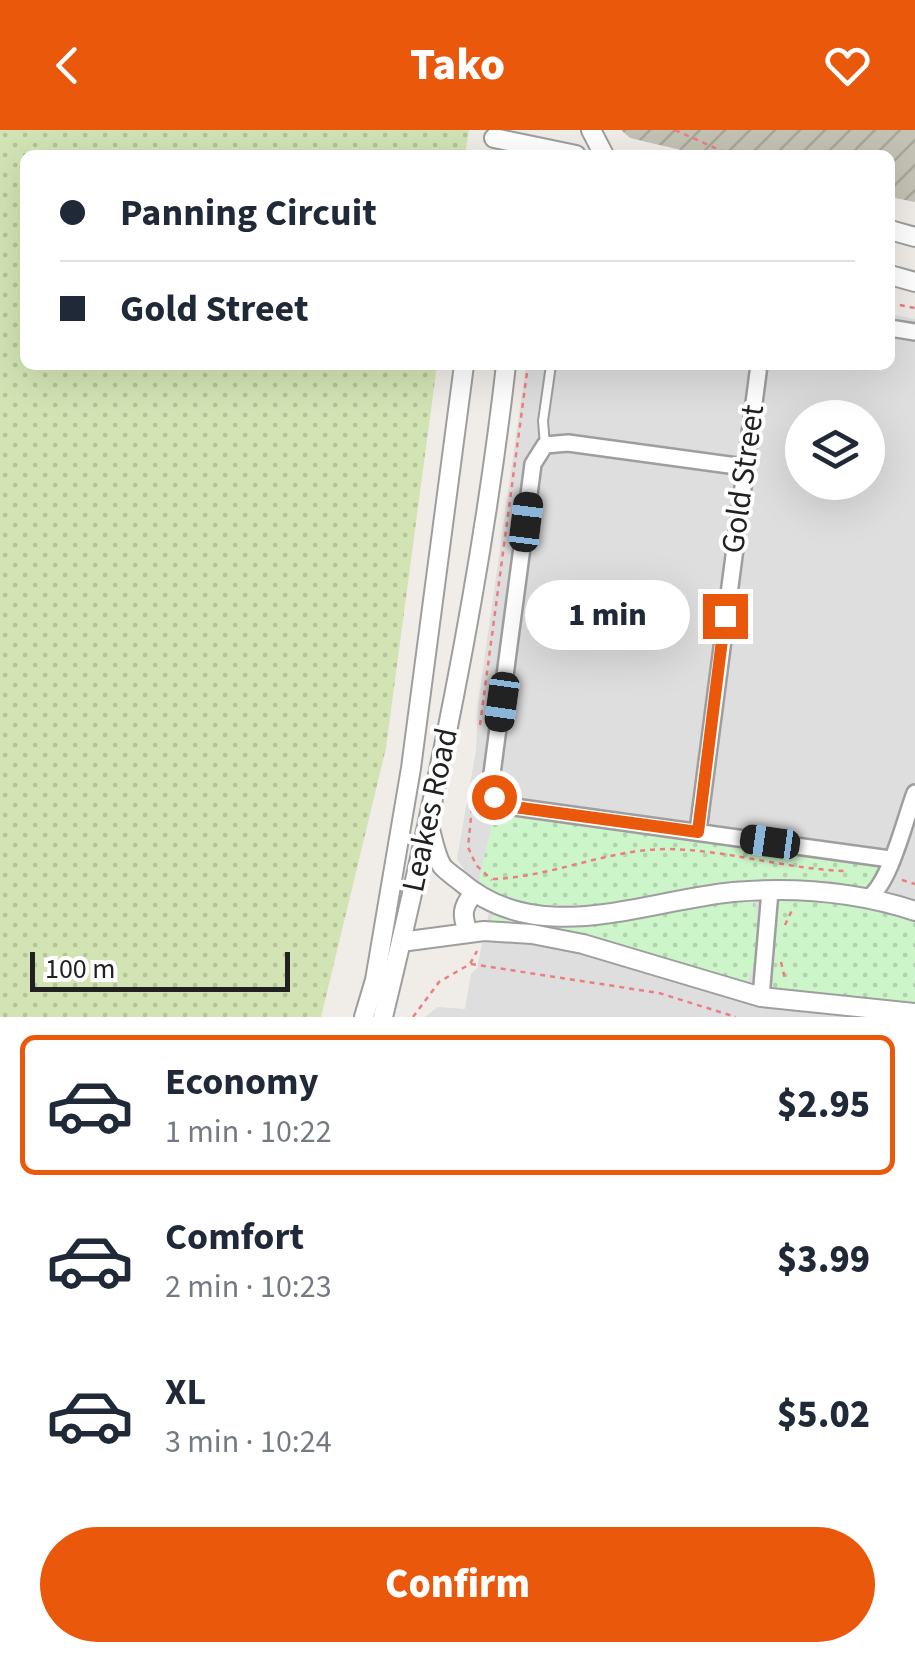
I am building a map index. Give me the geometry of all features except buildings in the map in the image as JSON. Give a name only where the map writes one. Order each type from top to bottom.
[{"type":"street","points":[[494,141],[533,144]]},
{"type":"street","name":"Leakes Road","points":[[364,1017],[375,980],[411,768],[463,370]]},
{"type":"street","name":"Leakes Road","points":[[383,1017],[428,822],[473,596],[505,370]]},
{"type":"street","name":"Gold Street","points":[[698,832],[758,370]]},
{"type":"street","points":[[744,467],[568,444],[545,446],[534,464],[530,487],[491,782],[494,797],[507,806],[698,832],[888,867]]},
{"type":"street","points":[[868,898],[877,892],[915,792]]},
{"type":"street","points":[[428,822],[442,865],[474,894],[515,910],[579,916],[621,913],[731,892],[794,892],[868,898],[915,911]]},
{"type":"street","points":[[888,867],[890,903]]},
{"type":"street","points":[[761,996],[770,892]]},
{"type":"street","points":[[468,933],[462,914],[464,904],[474,894]]},
{"type":"street","points":[[402,942],[504,931],[583,944],[761,996],[915,1013]]},
{"type":"lane","points":[[545,446],[543,421],[550,370]]},
{"type":"path","points":[[675,130],[720,150]]},
{"type":"path","points":[[480,737],[527,370]]},
{"type":"path","points":[[492,879],[527,876],[606,855],[668,849],[796,868],[848,871]]},
{"type":"path","points":[[888,867],[915,884]]},
{"type":"path","points":[[782,934],[791,914],[794,892]]},
{"type":"path","points":[[780,953],[786,1000]]},
{"type":"path","points":[[470,964],[659,993],[736,1017]]},
{"type":"path","points":[[412,1017],[428,994]]},
{"type":"shaded area","points":[[621,130],[915,130],[915,202],[895,198],[895,150],[681,150],[630,138]]},
{"type":"shaded area","points":[[895,315],[915,319],[915,1017],[425,1017],[438,1007],[465,1009],[493,894],[477,889],[457,859],[476,750],[478,704],[525,370],[895,370]]},
{"type":"green space","points":[[0,130],[469,130],[466,150],[20,150],[20,370],[436,370],[386,748],[321,1017],[0,1017]]},
{"type":"green space","points":[[494,814],[880,865],[867,891],[799,882],[732,884],[594,905],[537,905],[477,889]]},
{"type":"green space","points":[[779,898],[848,903],[915,917],[915,1006],[772,988]]},
{"type":"green space","points":[[749,899],[755,902],[757,933],[753,967],[746,984],[491,921],[494,911],[515,918]]},
{"type":"route","points":[[494,797],[507,806],[698,832],[725,616]]}]
